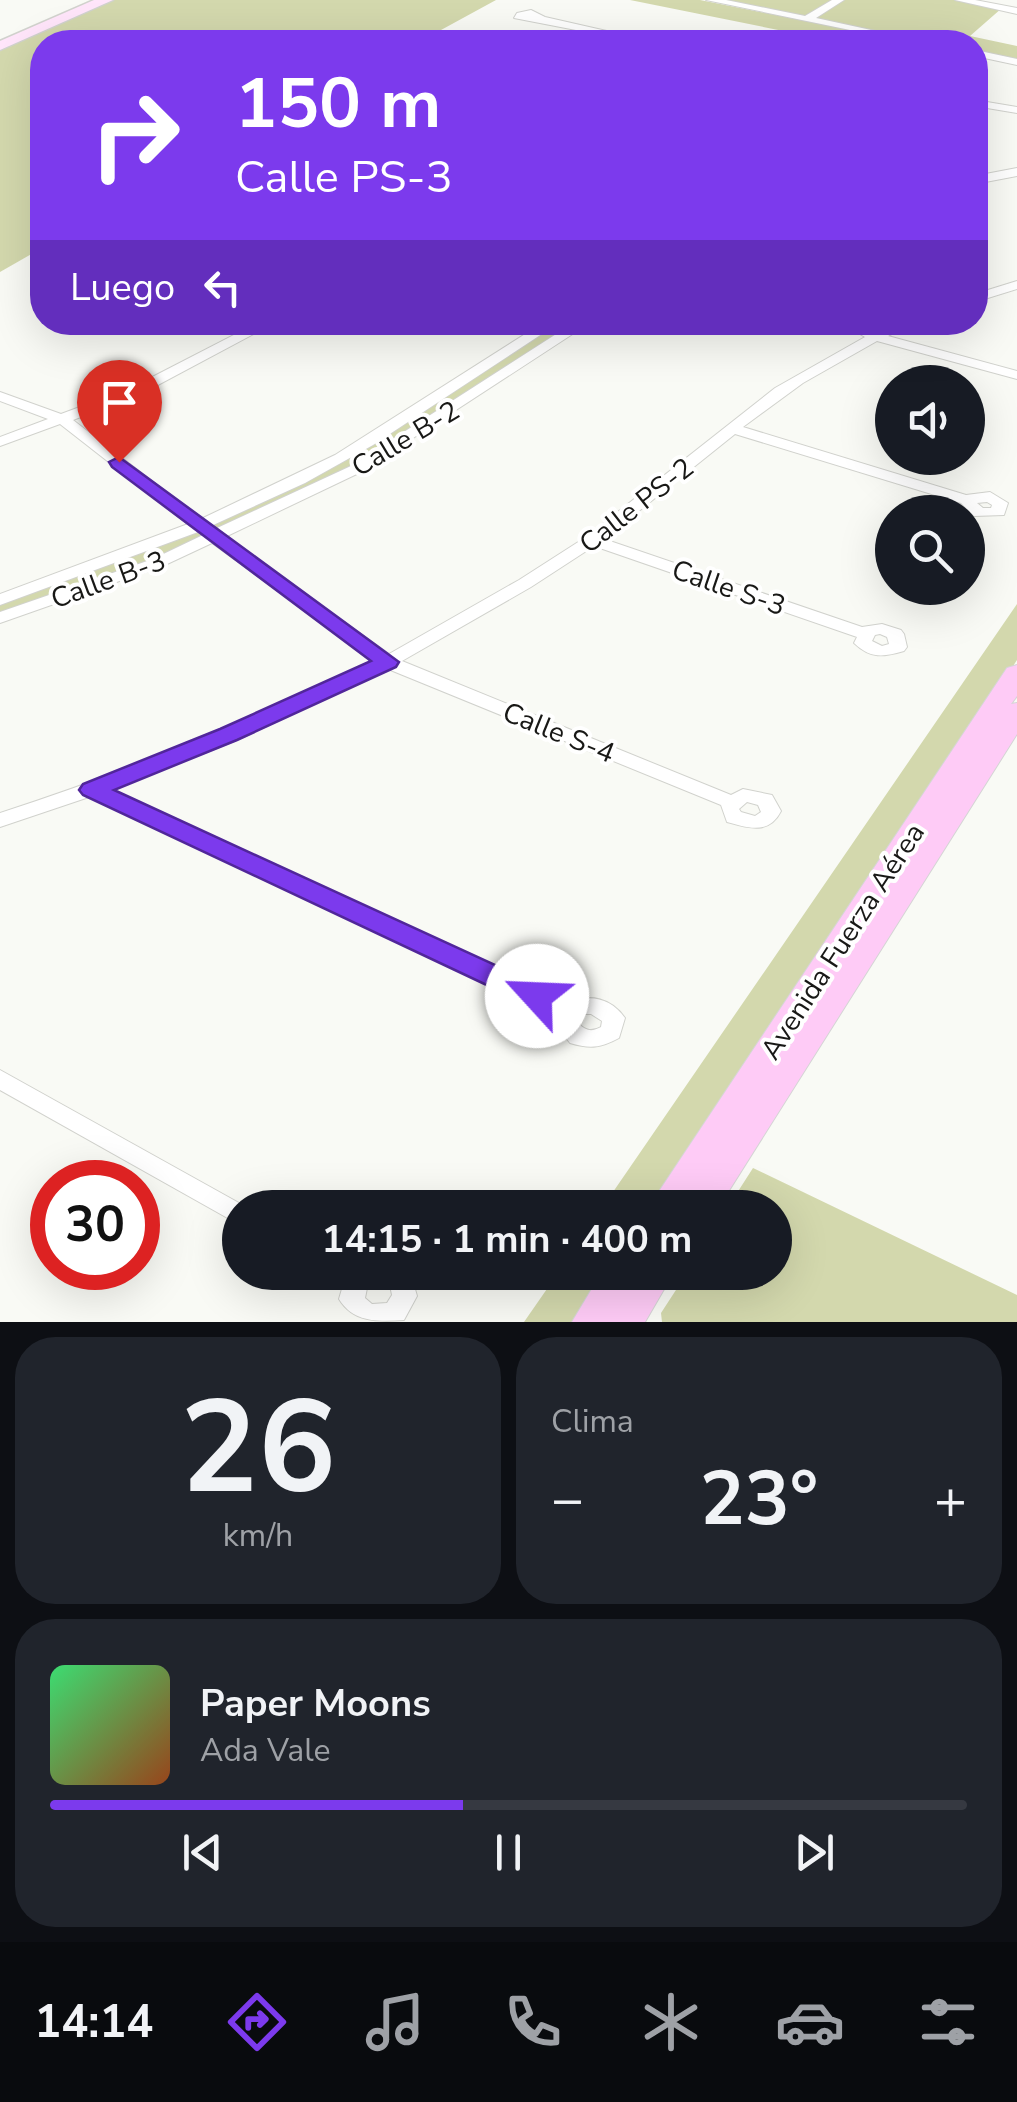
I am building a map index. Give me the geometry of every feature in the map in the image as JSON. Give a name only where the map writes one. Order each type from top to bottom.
[{"type":"main road","points":[[34,30],[96,1]]},
{"type":"main road","points":[[0,46],[30,32]]},
{"type":"main road","name":"Avenida Fuerza Aérea","points":[[679,1190],[1017,674]]},
{"type":"main road","name":"Avenida Fuerza Aérea","points":[[709,1190],[1017,712]]},
{"type":"main road","points":[[592,1322],[612,1290]]},
{"type":"main road","points":[[624,1322],[644,1290]]},
{"type":"street","points":[[711,0],[862,30]]},
{"type":"street","points":[[807,19],[839,0]]},
{"type":"street","points":[[960,0],[1017,11]]},
{"type":"street","points":[[538,19],[592,30]]},
{"type":"street","points":[[988,56],[1017,62]]},
{"type":"street","points":[[988,105],[1017,110]]},
{"type":"street","points":[[988,168],[1017,163]]},
{"type":"street","points":[[988,178],[1017,172]]},
{"type":"street","points":[[988,294],[1017,285]]},
{"type":"street","points":[[0,442],[136,391],[246,335]]},
{"type":"street","name":"Calle B-2","points":[[200,526],[338,459],[433,403],[535,335]]},
{"type":"street","name":"Calle B-2","points":[[216,538],[356,469],[565,335]]},
{"type":"street","points":[[876,336],[1017,375]]},
{"type":"street","name":"Calle PS-2","points":[[0,820],[92,790],[388,662],[535,579],[593,540],[732,428],[821,366],[876,336]]},
{"type":"street","name":"Calle S-4","points":[[0,396],[64,420],[216,538],[388,662],[731,802]]},
{"type":"street","points":[[732,428],[953,495]]},
{"type":"street","name":"Calle B-3","points":[[0,600],[200,526]]},
{"type":"street","name":"Calle B-3","points":[[0,618],[216,538]]},
{"type":"street","name":"Calle S-3","points":[[593,540],[864,634]]},
{"type":"street","points":[[92,790],[572,1012]]},
{"type":"street","points":[[0,1079],[222,1206]]},
{"type":"street","points":[[353,1290],[352,1300],[364,1314],[385,1316],[394,1312],[405,1296],[404,1290]]},
{"type":"green space","points":[[106,0],[496,0],[441,30],[37,30]]},
{"type":"green space","points":[[630,0],[700,0],[851,30],[779,30]]},
{"type":"green space","points":[[711,0],[960,0],[1002,8],[977,30],[861,30]]},
{"type":"green space","points":[[30,33],[30,255],[0,272],[0,46]]},
{"type":"green space","points":[[988,40],[1017,46],[1017,62],[988,56]]},
{"type":"green space","points":[[535,335],[566,335],[356,469],[216,538],[0,618],[0,600],[144,550],[338,459]]},
{"type":"green space","points":[[1017,604],[1017,660],[668,1190],[614,1190]]},
{"type":"green space","points":[[753,1168],[1017,1295],[1017,1322],[662,1322],[661,1313],[676,1290],[792,1290],[792,1190],[739,1190]]},
{"type":"green space","points":[[546,1290],[602,1290],[580,1322],[524,1322]]},
{"type":"route","points":[[119,462],[216,538],[388,662],[92,790],[537,996]]}]
